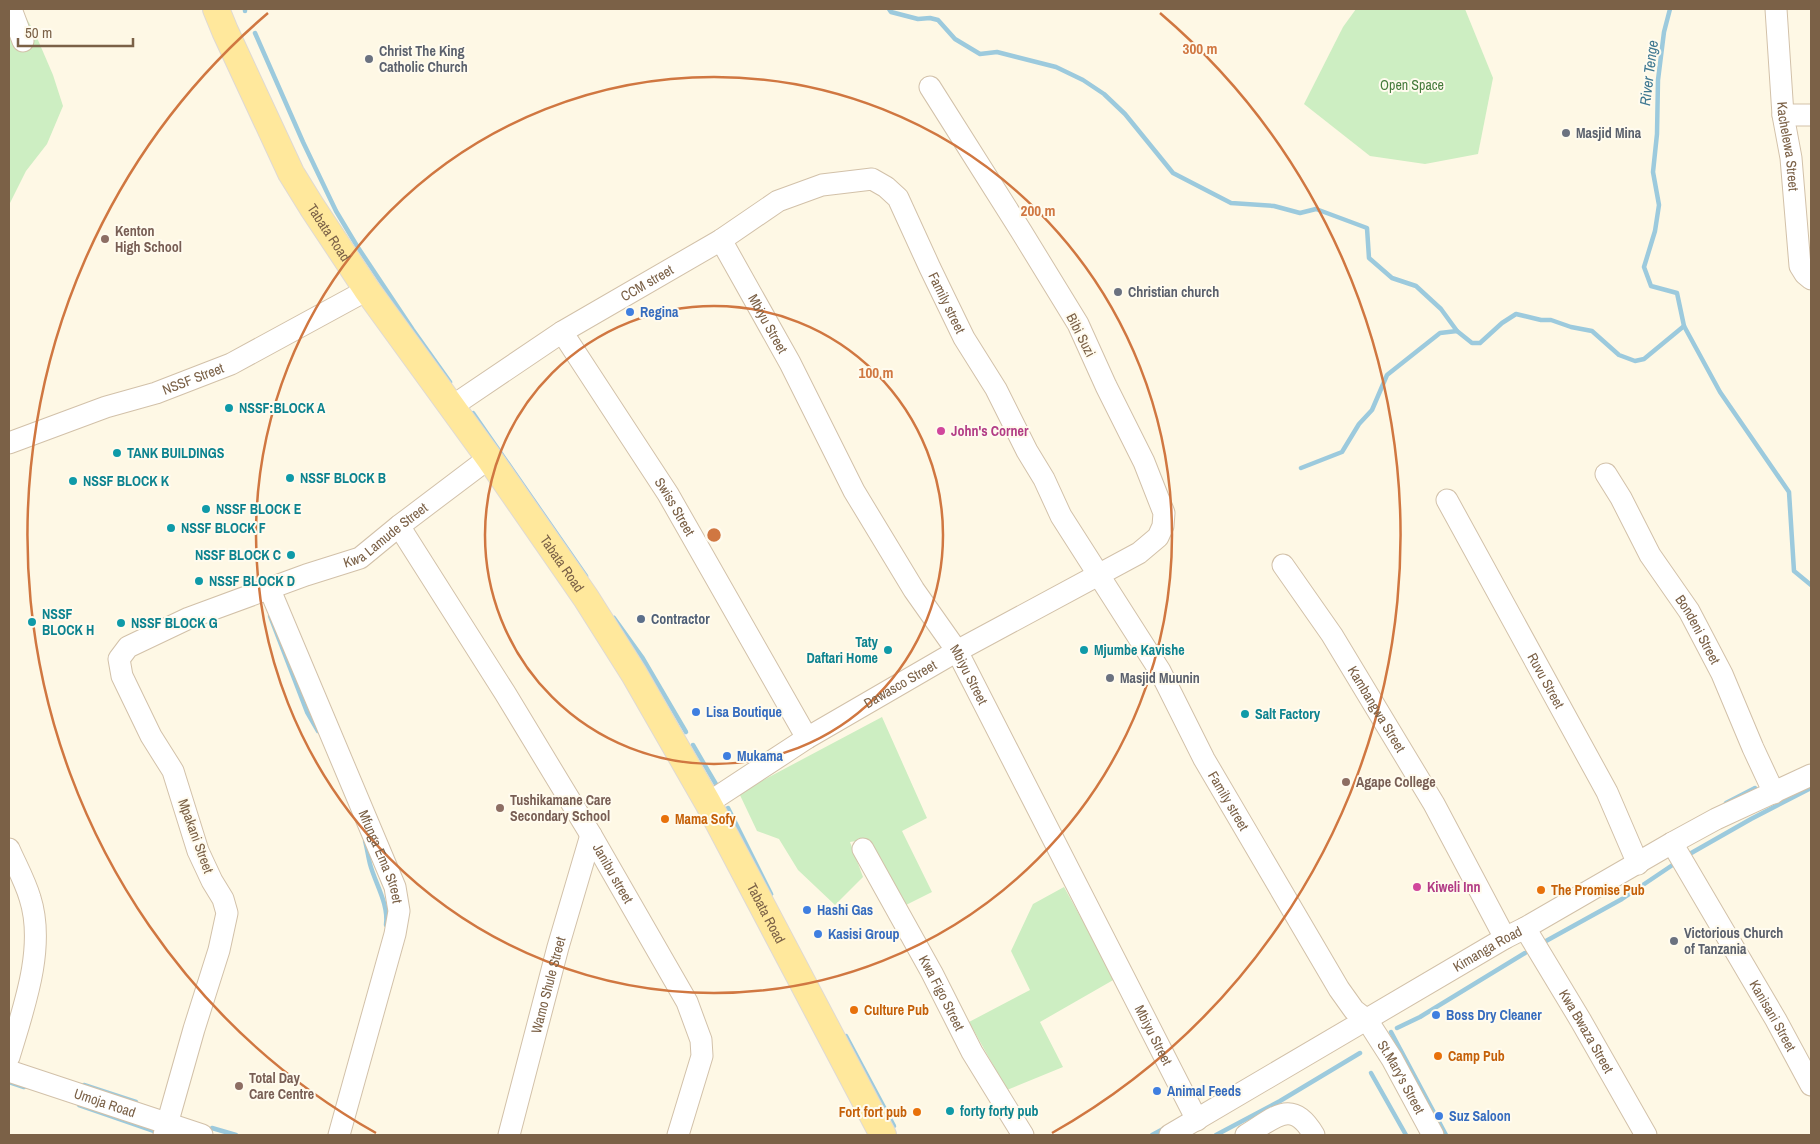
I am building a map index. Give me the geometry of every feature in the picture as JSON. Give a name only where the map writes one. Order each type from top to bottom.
[{"type":"main road","name":"Tabata Road","points":[[216,9],[225,32],[292,172],[317,216],[367,290],[490,458],[586,598],[629,666],[708,802],[883,1135]]},
{"type":"street","points":[[11,9],[23,41]]},
{"type":"street","name":"Kachelewa Street","points":[[1776,9],[1783,114],[1791,158],[1800,266],[1811,279]]},
{"type":"street","name":"Bibi Suzi","points":[[930,87],[1078,324],[1144,462],[1164,513],[1158,537],[1138,553],[1099,575]]},
{"type":"street","points":[[1783,114],[1811,114]]},
{"type":"street","name":"Family street","points":[[854,180],[872,179],[886,187],[898,198],[964,338],[996,390],[1027,451],[1044,479],[1061,516],[1160,671],[1204,759],[1335,981],[1354,1010],[1367,1020]]},
{"type":"street","name":"CCM street","points":[[451,407],[562,332],[720,240],[778,201],[822,185],[854,180]]},
{"type":"street","name":"Mbiyu Street","points":[[720,240],[790,363],[854,491],[914,590],[957,651],[1197,1120]]},
{"type":"street","name":"NSSF Street","points":[[9,443],[106,407],[156,393],[231,364],[367,290]]},
{"type":"street","name":"Swiss Street","points":[[562,332],[668,494],[808,738]]},
{"type":"street","name":"Kwa Lamude Street","points":[[119,659],[128,647],[190,618],[270,590],[306,575],[360,558],[399,526],[490,458]]},
{"type":"street","name":"Bondeni Street","points":[[1606,474],[1621,498],[1650,555],[1689,611],[1722,674],[1752,748],[1774,793]]},
{"type":"street","name":"Ruvu Street","points":[[1448,500],[1603,783],[1638,864]]},
{"type":"street","name":"Janibu street","points":[[399,526],[505,692],[688,1002],[701,1040],[702,1056],[678,1135]]},
{"type":"street","name":"Kambangwa Street","points":[[1283,565],[1332,635],[1425,788],[1505,938]]},
{"type":"street","name":"Dawasco Street","points":[[708,802],[808,738],[957,651],[1099,575]]},
{"type":"street","name":"Mfunga Ema Street","points":[[270,590],[395,887],[399,911],[396,934],[339,1135]]},
{"type":"street","name":"Mpakani Street","points":[[119,659],[122,676],[151,736],[173,771],[198,851],[223,900],[227,913],[219,950],[166,1129]]},
{"type":"street","name":"Kimanga Road","points":[[1170,1135],[1505,938],[1672,843],[1716,819],[1811,775]]},
{"type":"street","name":"Wamo Shule Street","points":[[509,1135],[558,947],[591,836]]},
{"type":"street","name":"Kanisani Street","points":[[1672,843],[1776,1020],[1811,1085]]},
{"type":"street","points":[[9,848],[30,899],[36,929],[33,968],[9,1058]]},
{"type":"street","name":"Kwa Figo Street","points":[[863,849],[932,973],[972,1052],[1023,1135]]},
{"type":"street","name":"Kwa Bwaza Street","points":[[1525,928],[1646,1135]]},
{"type":"street","name":"St.Mary's Street","points":[[1367,1020],[1392,1059],[1433,1135]]},
{"type":"street","name":"Umoja Road","points":[[9,1071],[166,1129],[202,1135]]},
{"type":"street","points":[[1246,1135],[1282,1114],[1292,1113],[1302,1118],[1314,1135]]},
{"type":"green space","points":[[9,9],[21,9],[35,33],[53,75],[63,106],[47,144],[26,171],[9,205]]},
{"type":"green space","name":"Open Space","points":[[1356,9],[1465,9],[1493,78],[1478,154],[1425,164],[1370,156],[1304,104],[1343,27]]},
{"type":"green space","points":[[882,717],[927,818],[902,831],[932,892],[904,906],[868,839],[850,842],[863,877],[835,905],[798,870],[779,839],[757,831],[739,793]]},
{"type":"green space","points":[[1064,887],[1115,979],[1040,1022],[1063,1067],[1007,1090],[969,1022],[1030,990],[1011,951],[1033,904]]},
{"type":"waterway","points":[[889,9],[891,12],[918,19],[930,18],[938,20],[955,39],[980,54],[997,52],[1056,67],[1083,80],[1104,94],[1125,114],[1173,173],[1231,203],[1274,206],[1300,213],[1316,209],[1367,228],[1369,258],[1392,278],[1416,286],[1441,309],[1457,331]]},
{"type":"waterway","name":"River Tenge","points":[[1670,9],[1664,32],[1658,80],[1657,134],[1653,172],[1659,205],[1655,231],[1644,267],[1651,286],[1677,293],[1684,326]]},
{"type":"waterway","points":[[255,33],[336,211],[357,246],[450,382]]},
{"type":"waterway","points":[[1301,468],[1342,452],[1359,424],[1372,410],[1387,375],[1440,333],[1457,331],[1472,343],[1480,343],[1502,323],[1516,314],[1541,320],[1551,320],[1571,327],[1592,331],[1619,355],[1635,361],[1644,359],[1684,326],[1720,392],[1789,492],[1794,571],[1811,585]]},
{"type":"waterway","points":[[473,413],[586,576]]},
{"type":"waterway","points":[[270,616],[307,712],[318,731]]},
{"type":"waterway","points":[[614,618],[642,657],[686,732]]},
{"type":"waterway","points":[[693,745],[717,786]]},
{"type":"waterway","points":[[1726,803],[1755,788]]},
{"type":"waterway","points":[[1686,856],[1811,788]]},
{"type":"waterway","points":[[728,808],[771,894]]},
{"type":"waterway","points":[[365,841],[370,864],[384,901],[386,925]]},
{"type":"waterway","points":[[1546,941],[1622,899],[1677,862]]},
{"type":"waterway","points":[[1397,1028],[1420,1017],[1525,953]]},
{"type":"waterway","points":[[1391,1032],[1446,1135]]},
{"type":"waterway","points":[[846,1036],[894,1126]]},
{"type":"waterway","points":[[1216,1135],[1280,1101],[1360,1053]]},
{"type":"waterway","points":[[1371,1073],[1406,1135]]},
{"type":"waterway","points":[[9,1082],[24,1087]]},
{"type":"waterway","points":[[84,1085],[136,1102]]},
{"type":"waterway","points":[[79,1105],[157,1132]]},
{"type":"waterway","points":[[212,1128],[236,1135]]},
{"type":"waterway","points":[[1152,1135],[1165,1128]]},
{"type":"place","name":"Christ The King Catholic Church","points":[[369,59]]},
{"type":"place","name":"Masjid Mina","points":[[1566,133]]},
{"type":"place","name":"Kenton High School","points":[[105,239]]},
{"type":"place","name":"Christian church","points":[[1118,292]]},
{"type":"place","name":"Regina","points":[[630,312]]},
{"type":"place","name":"NSSF:BLOCK A","points":[[229,408]]},
{"type":"place","name":"John's Corner","points":[[941,431]]},
{"type":"place","name":"TANK BUILDINGS","points":[[117,453]]},
{"type":"place","name":"NSSF BLOCK B","points":[[290,478]]},
{"type":"place","name":"NSSF BLOCK K","points":[[73,481]]},
{"type":"place","name":"NSSF BLOCK E","points":[[206,509]]},
{"type":"place","name":"NSSF BLOCK F","points":[[171,528]]},
{"type":"place","name":"NSSF BLOCK C","points":[[291,555]]},
{"type":"place","name":"NSSF BLOCK D","points":[[199,581]]},
{"type":"place","name":"Contractor","points":[[641,619]]},
{"type":"place","name":"NSSF BLOCK H","points":[[32,622]]},
{"type":"place","name":"NSSF BLOCK G","points":[[121,623]]},
{"type":"place","name":"Taty Daftari Home","points":[[888,650]]},
{"type":"place","name":"Mjumbe Kavishe","points":[[1084,650]]},
{"type":"place","name":"Masjid Muunin","points":[[1110,678]]},
{"type":"place","name":"Lisa Boutique","points":[[696,712]]},
{"type":"place","name":"Salt Factory","points":[[1245,714]]},
{"type":"place","name":"Mukama","points":[[727,756]]},
{"type":"place","name":"Agape College","points":[[1346,782]]},
{"type":"place","name":"Tushikamane Care Secondary School","points":[[500,808]]},
{"type":"place","name":"Mama Sofy","points":[[665,819]]},
{"type":"place","name":"Kiweli Inn","points":[[1417,887]]},
{"type":"place","name":"The Promise Pub","points":[[1541,890]]},
{"type":"place","name":"Hashi Gas","points":[[807,910]]},
{"type":"place","name":"Kasisi Group","points":[[818,934]]},
{"type":"place","name":"Victorious Church of Tanzania","points":[[1674,941]]},
{"type":"place","name":"Culture Pub","points":[[854,1010]]},
{"type":"place","name":"Boss Dry Cleaner","points":[[1436,1015]]},
{"type":"place","name":"Camp Pub","points":[[1438,1056]]},
{"type":"place","name":"Total Day Care Centre","points":[[239,1086]]},
{"type":"place","name":"Animal Feeds","points":[[1157,1091]]},
{"type":"place","name":"forty forty pub","points":[[950,1111]]},
{"type":"place","name":"Fort fort pub","points":[[917,1112]]},
{"type":"place","name":"Suz Saloon","points":[[1439,1116]]}]
